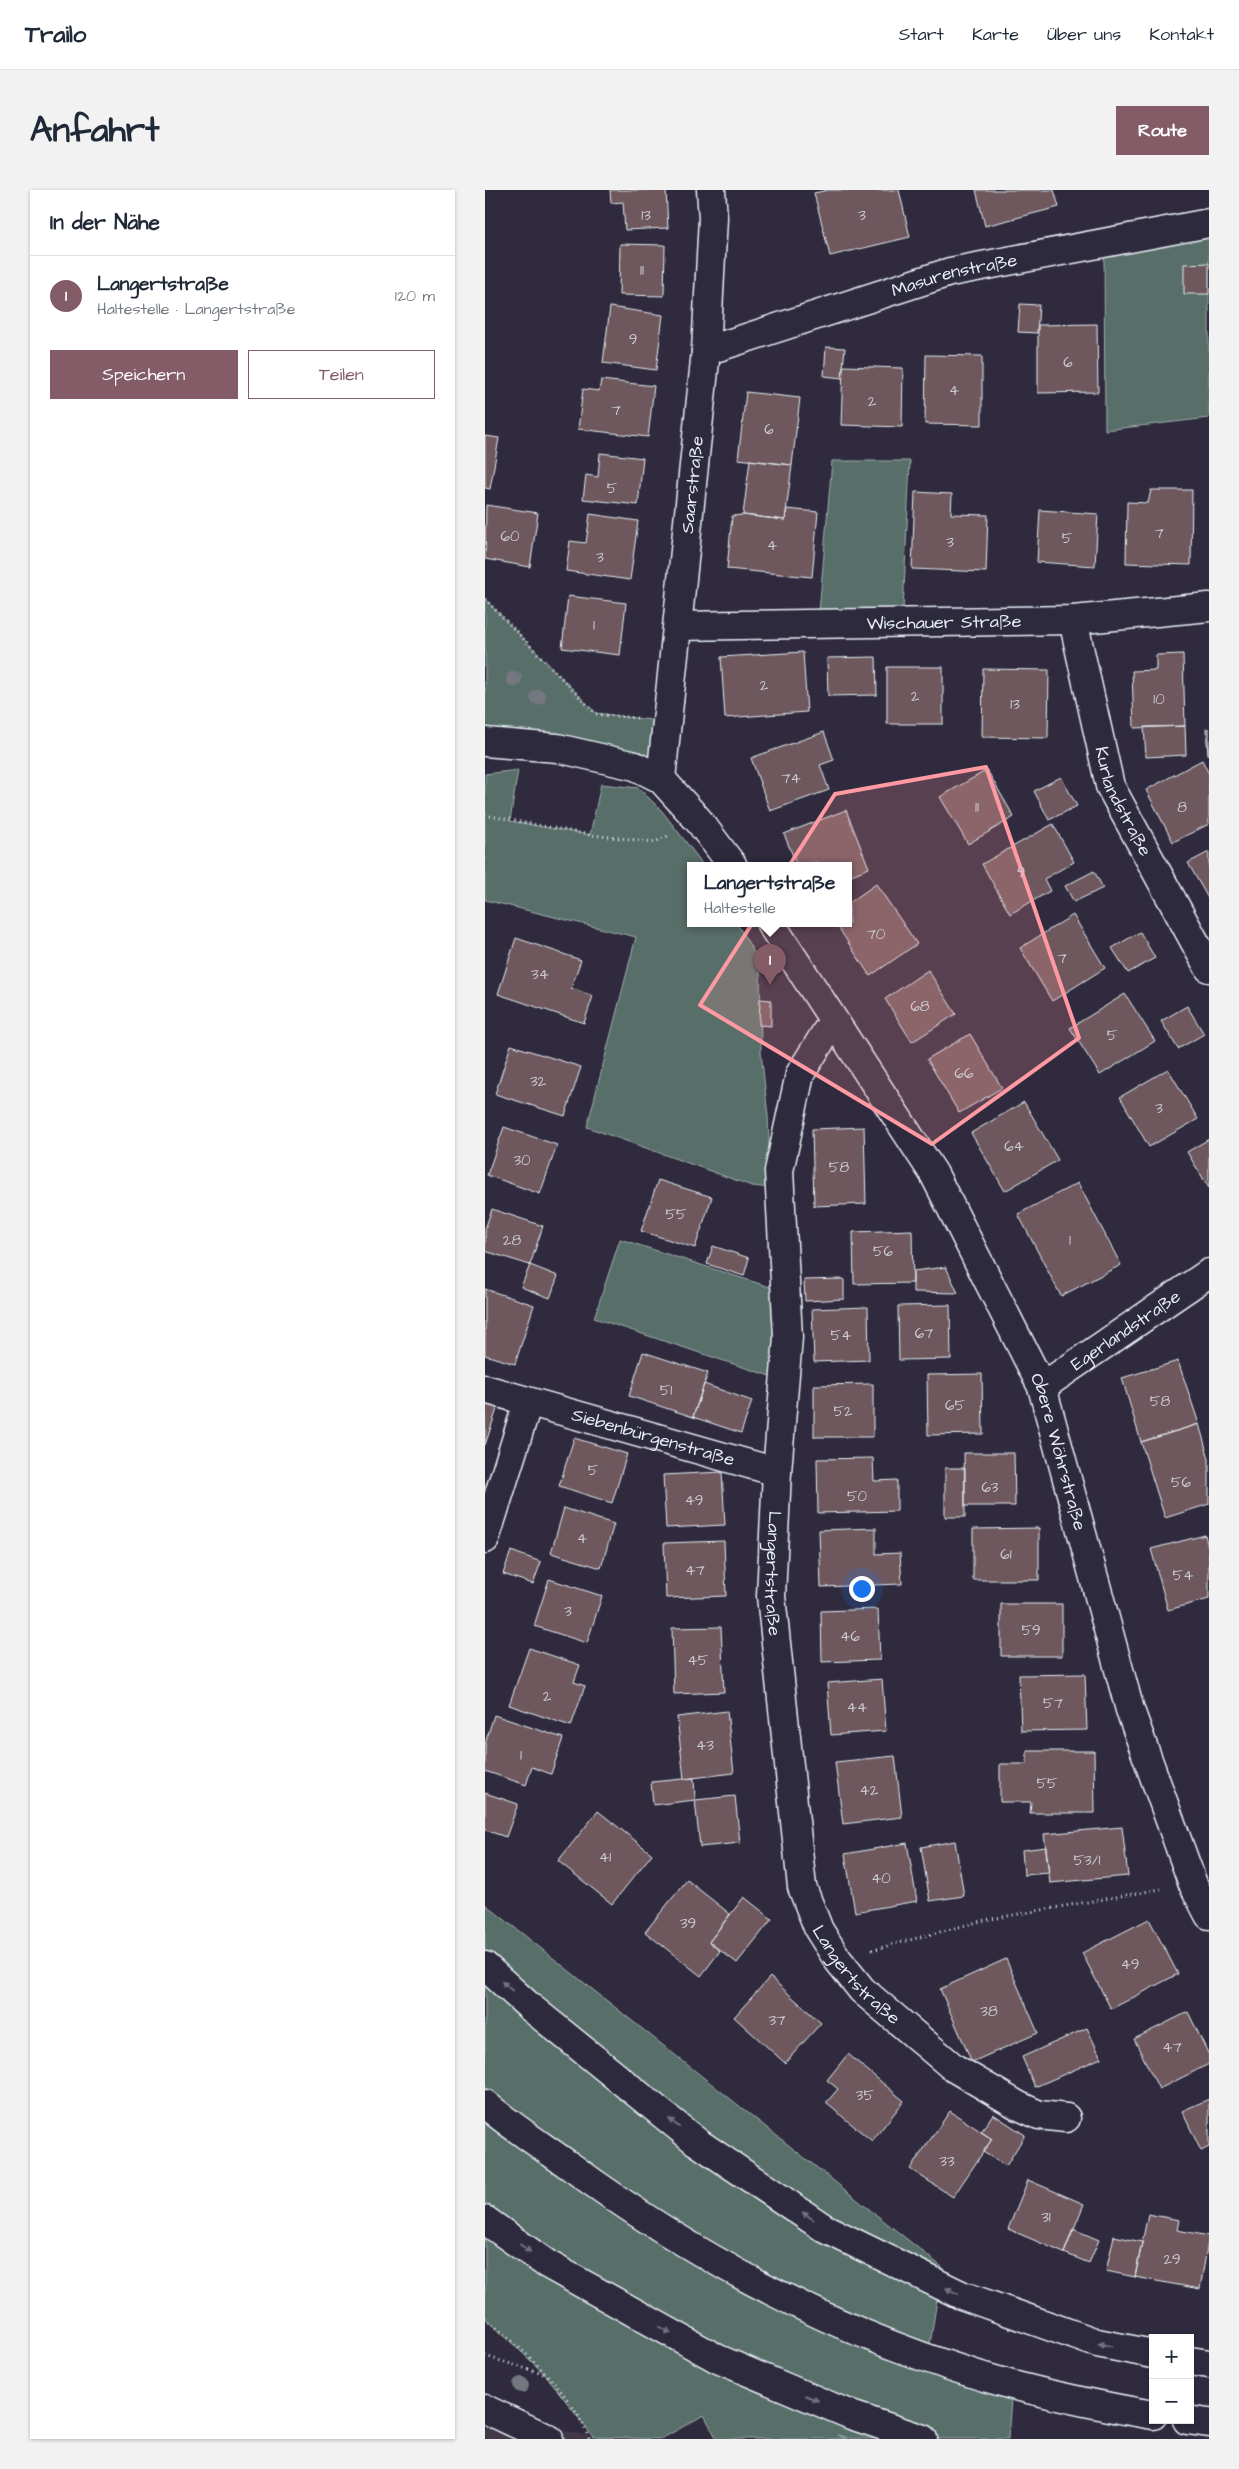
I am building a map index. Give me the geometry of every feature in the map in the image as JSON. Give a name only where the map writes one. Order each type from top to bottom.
[{"type":"main road","name":"Saarstraße","points":[[661,779],[706,351],[713,218],[711,190]]},
{"type":"main road","name":"Masurenstraße","points":[[706,351],[950,272],[1209,223]]},
{"type":"main road","name":"Wischauer Straße","points":[[678,626],[1073,620],[1209,607]]},
{"type":"main road","name":"Kurlandstraße","points":[[1073,620],[1109,786],[1209,968]]},
{"type":"main road","points":[[485,742],[557,748],[635,766],[661,779],[699,821],[730,862]]},
{"type":"main road","points":[[773,927],[833,1021]]},
{"type":"main road","name":"Obere Wöhrstraße","points":[[833,1021],[934,1174],[1043,1387],[1130,1710],[1201,1881],[1209,1915]]},
{"type":"main road","name":"Langertstraße","points":[[833,1021],[800,1074],[779,1171],[788,1336],[777,1472],[771,1596],[802,1887],[819,1930],[837,1960],[862,1990],[954,2068],[1019,2106],[1039,2115],[1066,2118]]},
{"type":"main road","name":"Egerlandstraße","points":[[1043,1387],[1209,1273]]},
{"type":"main road","name":"Siebenbürgenstraße","points":[[485,1389],[777,1472]]},
{"type":"main road","points":[[485,1539],[528,1402]]},
{"type":"main road","points":[[485,1966],[530,2006],[697,2142],[824,2228],[961,2296],[1097,2343],[1149,2353]]},
{"type":"main road","points":[[485,2104],[606,2192],[682,2242],[761,2287],[827,2317],[927,2358],[1012,2385],[1089,2403],[1149,2414]]},
{"type":"main road","points":[[485,2220],[547,2264],[718,2359],[851,2415],[923,2439]]},
{"type":"main road","points":[[1194,2362],[1209,2364]]},
{"type":"main road","points":[[485,2409],[549,2439]]},
{"type":"main road","points":[[1194,2421],[1209,2423]]},
{"type":"path","points":[[485,599],[596,714],[667,722]]},
{"type":"path","points":[[485,815],[591,835],[655,842],[699,821]]},
{"type":"path","points":[[837,1960],[985,1920],[1127,1895]]},
{"type":"path","points":[[485,2318],[546,2375],[575,2412],[589,2439]]},
{"type":"path","points":[[485,2356],[546,2375]]},
{"type":"highlighted area","points":[[986,767],[1079,1038],[932,1144],[700,1005],[835,794]]},
{"type":"shaded area","points":[[485,2414],[593,2437],[594,2439],[485,2439]]},
{"type":"green space","points":[[1209,232],[1209,418],[1105,430],[1104,249]]},
{"type":"green space","points":[[832,461],[910,461],[903,611],[819,612]]},
{"type":"green space","points":[[485,599],[596,713],[659,721],[657,767],[485,736]]},
{"type":"green space","points":[[518,770],[510,821],[590,835],[601,784],[639,788],[662,811],[699,859],[701,862],[687,862],[687,927],[739,927],[760,962],[761,1052],[768,1116],[771,1188],[752,1186],[587,1127],[636,937],[485,900],[485,774]]},
{"type":"green space","points":[[620,1239],[779,1290],[770,1376],[594,1318]]},
{"type":"green space","points":[[485,1904],[942,2267],[928,2358],[1012,2385],[1008,2439],[853,2439],[837,2435],[847,2439],[717,2439],[704,2415],[661,2439],[593,2437],[546,2375],[485,2318]]},
{"type":"building","points":[[610,190],[666,190],[668,228],[625,230],[623,202],[611,203]]},
{"type":"building","points":[[828,190],[899,190],[910,237],[830,256],[814,193]]},
{"type":"building","points":[[976,190],[1054,190],[1059,207],[985,226]]},
{"type":"building","points":[[620,244],[665,245],[664,296],[619,295]]},
{"type":"building","points":[[1209,263],[1209,294],[1184,294],[1184,264]]},
{"type":"building","points":[[1020,304],[1039,305],[1037,333],[1018,332]]},
{"type":"building","points":[[610,307],[663,315],[656,370],[603,363]]},
{"type":"building","points":[[1097,324],[1098,392],[1038,393],[1038,325]]},
{"type":"building","points":[[826,347],[845,348],[842,378],[824,376]]},
{"type":"building","points":[[926,355],[982,356],[982,425],[925,424]]},
{"type":"building","points":[[843,366],[903,368],[902,427],[841,425]]},
{"type":"building","points":[[601,380],[654,386],[648,437],[578,429],[583,389],[599,391]]},
{"type":"building","points":[[746,392],[800,398],[792,465],[738,459]]},
{"type":"building","points":[[485,436],[499,438],[490,489],[485,488]]},
{"type":"building","points":[[600,453],[643,458],[638,505],[583,499],[586,475],[598,477]]},
{"type":"building","points":[[750,460],[792,465],[785,520],[743,515]]},
{"type":"building","points":[[1151,490],[1192,490],[1191,565],[1126,563],[1127,502],[1148,503]]},
{"type":"building","points":[[915,492],[952,494],[951,514],[988,515],[986,572],[912,569]]},
{"type":"building","points":[[486,505],[538,513],[530,567],[485,559]]},
{"type":"building","points":[[787,509],[818,512],[812,577],[727,569],[732,516],[743,515],[785,520]]},
{"type":"building","points":[[1040,510],[1098,514],[1095,566],[1037,562]]},
{"type":"building","points":[[590,514],[638,521],[630,580],[566,571],[570,541],[586,543]]},
{"type":"building","points":[[568,596],[626,603],[620,655],[562,648]]},
{"type":"building","points":[[803,652],[807,712],[725,718],[721,657]]},
{"type":"building","points":[[1183,654],[1185,726],[1134,728],[1132,671],[1156,670],[1156,655]]},
{"type":"building","points":[[876,657],[877,695],[828,696],[827,658]]},
{"type":"building","points":[[887,667],[943,667],[943,724],[887,724]]},
{"type":"building","points":[[983,669],[1049,670],[1048,738],[982,737]]},
{"type":"building","points":[[1185,726],[1186,755],[1146,757],[1144,727]]},
{"type":"building","points":[[1206,729],[1209,729],[1209,755],[1208,755]]},
{"type":"building","points":[[824,732],[834,760],[820,765],[829,790],[770,811],[751,758]]},
{"type":"building","points":[[1202,760],[1209,774],[1209,824],[1173,842],[1146,790]]},
{"type":"building","points":[[987,770],[1014,817],[968,844],[940,797]]},
{"type":"building","points":[[1061,777],[1077,806],[1049,820],[1034,791]]},
{"type":"building","points":[[846,810],[869,868],[852,875],[852,862],[795,862],[784,834]]},
{"type":"building","points":[[1053,824],[1074,862],[1044,879],[1050,891],[1010,914],[982,864]]},
{"type":"building","points":[[1209,852],[1209,900],[1188,863]]},
{"type":"building","points":[[1094,871],[1103,888],[1074,902],[1065,886]]},
{"type":"building","points":[[876,884],[917,944],[870,976],[838,927],[852,927],[852,901]]},
{"type":"building","points":[[1073,915],[1105,968],[1052,1001],[1020,948]]},
{"type":"building","points":[[1140,932],[1155,958],[1128,973],[1112,948]]},
{"type":"building","points":[[516,938],[581,960],[571,988],[593,996],[584,1023],[498,994]]},
{"type":"building","points":[[928,970],[956,1014],[912,1042],[885,999]]},
{"type":"building","points":[[1125,994],[1155,1041],[1100,1075],[1070,1028]]},
{"type":"building","points":[[760,999],[771,1000],[771,1026],[759,1025]]},
{"type":"building","points":[[1187,1006],[1204,1034],[1178,1049],[1161,1021]]},
{"type":"building","points":[[970,1034],[1002,1088],[959,1113],[927,1059]]},
{"type":"building","points":[[511,1045],[581,1067],[565,1116],[495,1094]]},
{"type":"building","points":[[1168,1069],[1198,1119],[1149,1147],[1120,1097]]},
{"type":"building","points":[[1024,1102],[1058,1160],[1005,1191],[971,1133]]},
{"type":"building","points":[[504,1127],[557,1145],[540,1194],[487,1175]]},
{"type":"building","points":[[864,1127],[866,1204],[814,1206],[812,1129]]},
{"type":"building","points":[[1209,1139],[1209,1188],[1187,1152]]},
{"type":"building","points":[[658,1180],[712,1197],[695,1248],[641,1231]]},
{"type":"building","points":[[1078,1183],[1121,1265],[1061,1296],[1018,1214]]},
{"type":"building","points":[[492,1209],[543,1226],[530,1265],[485,1251],[485,1229]]},
{"type":"building","points":[[912,1230],[913,1283],[854,1284],[853,1232]]},
{"type":"building","points":[[713,1246],[749,1258],[744,1276],[707,1264]]},
{"type":"building","points":[[530,1265],[558,1276],[550,1298],[521,1287]]},
{"type":"building","points":[[946,1267],[958,1293],[913,1292],[913,1271]]},
{"type":"building","points":[[844,1279],[844,1299],[805,1301],[804,1280]]},
{"type":"building","points":[[485,1289],[534,1305],[515,1364],[485,1355]]},
{"type":"building","points":[[950,1305],[951,1359],[899,1360],[898,1306]]},
{"type":"building","points":[[868,1307],[869,1360],[814,1362],[812,1309]]},
{"type":"building","points":[[643,1352],[708,1373],[693,1417],[629,1396]]},
{"type":"building","points":[[1178,1361],[1199,1424],[1141,1442],[1122,1378]]},
{"type":"building","points":[[982,1374],[983,1434],[928,1435],[927,1375]]},
{"type":"building","points":[[704,1384],[752,1401],[741,1433],[693,1417]]},
{"type":"building","points":[[873,1384],[873,1437],[814,1437],[814,1385]]},
{"type":"building","points":[[485,1402],[498,1406],[485,1445]]},
{"type":"building","points":[[1199,1424],[1209,1459],[1209,1504],[1165,1518],[1141,1442]]},
{"type":"building","points":[[574,1438],[627,1454],[612,1503],[559,1486]]},
{"type":"building","points":[[964,1453],[1014,1453],[1015,1506],[965,1506]]},
{"type":"building","points":[[873,1458],[874,1481],[897,1480],[897,1511],[818,1513],[817,1459]]},
{"type":"building","points":[[945,1468],[965,1468],[965,1517],[945,1517]]},
{"type":"building","points":[[722,1472],[725,1525],[666,1528],[663,1475]]},
{"type":"building","points":[[564,1508],[614,1524],[601,1568],[551,1553]]},
{"type":"building","points":[[876,1528],[876,1554],[900,1553],[902,1584],[821,1587],[819,1530]]},
{"type":"building","points":[[1039,1528],[1039,1580],[973,1580],[973,1529]]},
{"type":"building","points":[[1205,1535],[1209,1550],[1209,1599],[1168,1610],[1151,1549]]},
{"type":"building","points":[[724,1541],[726,1596],[666,1598],[664,1543]]},
{"type":"building","points":[[511,1551],[541,1562],[533,1584],[503,1574]]},
{"type":"building","points":[[549,1579],[602,1596],[587,1643],[534,1626]]},
{"type":"building","points":[[1001,1604],[1062,1604],[1062,1656],[1001,1656]]},
{"type":"building","points":[[878,1609],[880,1660],[822,1662],[821,1611]]},
{"type":"building","points":[[721,1627],[724,1692],[674,1694],[672,1628]]},
{"type":"building","points":[[529,1648],[580,1665],[574,1682],[585,1686],[571,1726],[509,1705]]},
{"type":"building","points":[[1085,1674],[1087,1730],[1021,1731],[1019,1675]]},
{"type":"building","points":[[882,1679],[886,1731],[831,1735],[827,1683]]},
{"type":"building","points":[[727,1711],[734,1773],[684,1779],[677,1717]]},
{"type":"building","points":[[494,1715],[563,1738],[551,1774],[532,1767],[526,1785],[485,1771],[485,1744]]},
{"type":"building","points":[[1027,1751],[1094,1751],[1095,1813],[1030,1813],[1031,1802],[1000,1802],[1000,1764],[1027,1764]]},
{"type":"building","points":[[895,1756],[902,1817],[843,1824],[835,1762]]},
{"type":"building","points":[[694,1778],[695,1800],[653,1805],[651,1782]]},
{"type":"building","points":[[485,1793],[518,1804],[506,1837],[485,1830]]},
{"type":"building","points":[[735,1796],[740,1843],[700,1847],[695,1800]]},
{"type":"building","points":[[598,1811],[652,1854],[612,1904],[558,1861]]},
{"type":"building","points":[[1122,1827],[1128,1876],[1050,1883],[1044,1834]]},
{"type":"building","points":[[955,1841],[964,1896],[930,1901],[921,1847]]},
{"type":"building","points":[[907,1843],[917,1901],[855,1912],[845,1854]]},
{"type":"building","points":[[1046,1847],[1049,1873],[1024,1875],[1022,1850]]},
{"type":"building","points":[[687,1880],[730,1914],[709,1942],[720,1951],[701,1976],[645,1932]]},
{"type":"building","points":[[744,1897],[772,1919],[737,1963],[709,1942]]},
{"type":"building","points":[[1149,1919],[1178,1974],[1111,2009],[1082,1953]]},
{"type":"building","points":[[1006,1959],[1038,2033],[972,2062],[940,1989]]},
{"type":"building","points":[[770,1977],[821,2023],[785,2063],[734,2017]]},
{"type":"building","points":[[1188,2012],[1209,2055],[1209,2064],[1159,2089],[1134,2039]]},
{"type":"building","points":[[1087,2028],[1101,2058],[1035,2087],[1022,2057]]},
{"type":"building","points":[[848,2054],[904,2101],[872,2141],[826,2103],[838,2089],[827,2080]]},
{"type":"building","points":[[1209,2099],[1209,2147],[1201,2151],[1182,2111]]},
{"type":"building","points":[[950,2111],[992,2139],[953,2197],[910,2169]]},
{"type":"building","points":[[993,2114],[1025,2135],[1006,2166],[983,2152],[992,2139],[981,2132]]},
{"type":"building","points":[[1028,2180],[1084,2204],[1064,2253],[1008,2229]]},
{"type":"building","points":[[1148,2214],[1179,2220],[1177,2230],[1209,2236],[1200,2289],[1135,2277]]},
{"type":"building","points":[[1073,2229],[1099,2240],[1089,2263],[1064,2253]]},
{"type":"building","points":[[1114,2236],[1142,2242],[1135,2277],[1106,2271]]},
{"type":"place","name":"Langertstraße","points":[[770,985]]}]
